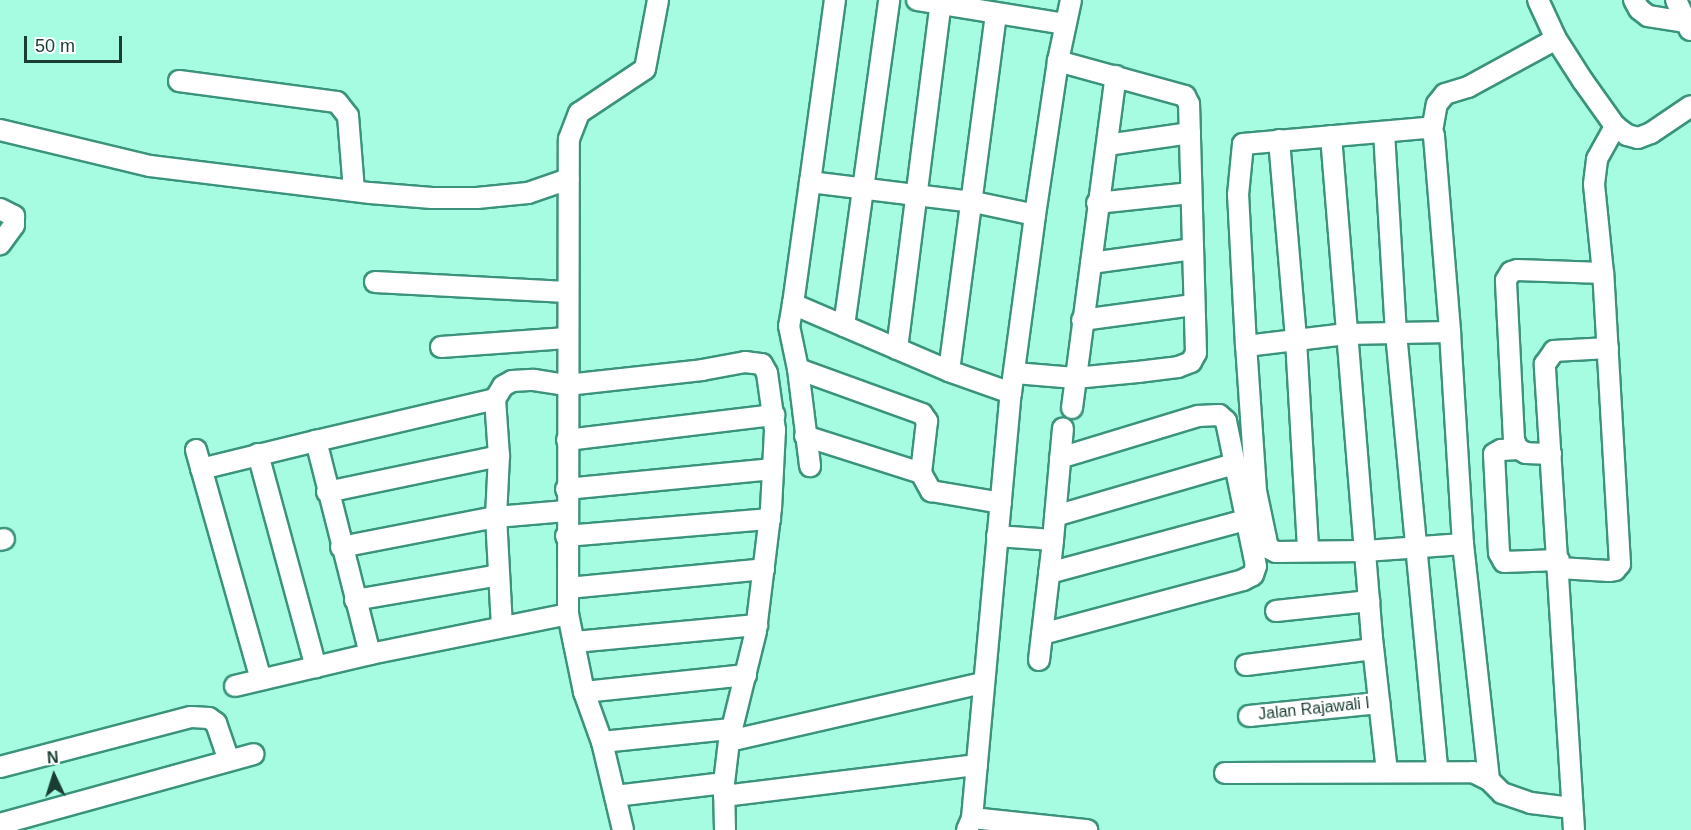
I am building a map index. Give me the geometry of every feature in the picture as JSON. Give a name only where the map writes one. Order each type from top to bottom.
[{"type":"street","points":[[623,830],[602,741],[584,692],[568,614],[566,489],[569,139],[579,112],[645,69],[658,0]]},
{"type":"street","points":[[810,466],[798,369],[789,326],[835,0]]},
{"type":"street","points":[[844,326],[890,0]]},
{"type":"street","points":[[917,0],[996,15],[1065,24]]},
{"type":"street","points":[[1071,0],[1058,61],[1011,393],[970,824],[1087,830]]},
{"type":"street","points":[[1538,0],[1556,39],[1615,126],[1627,135],[1638,138],[1651,133],[1691,106]]},
{"type":"street","points":[[1634,0],[1639,9],[1648,16],[1688,27]]},
{"type":"street","points":[[1676,0],[1688,27]]},
{"type":"street","points":[[897,349],[940,9]]},
{"type":"street","points":[[949,371],[974,202],[996,15]]},
{"type":"street","points":[[1489,780],[1463,544],[1450,332],[1432,131],[1437,104],[1445,94],[1468,87],[1556,39]]},
{"type":"street","points":[[1015,373],[1075,378],[1178,367],[1191,362],[1196,353],[1189,104],[1185,96],[1058,61]]},
{"type":"street","points":[[1072,408],[1097,203],[1116,76]]},
{"type":"street","points":[[179,81],[337,102],[348,116],[354,191]]},
{"type":"street","points":[[1518,448],[1501,450],[1494,454],[1499,554],[1504,562],[1559,564],[1615,570],[1620,564],[1603,273],[1594,204],[1594,184],[1597,159],[1615,126]]},
{"type":"street","points":[[1432,131],[1425,128],[1243,144],[1238,195],[1255,480],[1264,539],[1268,548],[1276,552],[1417,549],[1463,544]]},
{"type":"street","points":[[0,130],[150,166],[354,191],[432,198],[477,198],[528,192],[568,180]]},
{"type":"street","points":[[1384,132],[1396,333],[1437,770]]},
{"type":"street","points":[[1107,145],[1190,133]]},
{"type":"street","points":[[1331,136],[1373,649],[1387,771]]},
{"type":"street","points":[[1279,140],[1296,340],[1308,551]]},
{"type":"street","points":[[810,183],[974,202],[1035,215]]},
{"type":"street","points":[[1097,203],[1190,193]]},
{"type":"street","points":[[0,209],[14,216],[14,225],[0,244]]},
{"type":"street","points":[[1091,263],[1193,249]]},
{"type":"street","points":[[1551,454],[1526,453],[1518,448],[1514,440],[1506,280],[1510,272],[1517,270],[1603,273]]},
{"type":"street","points":[[375,282],[567,292]]},
{"type":"street","points":[[793,304],[949,371],[1011,393]]},
{"type":"street","points":[[1082,321],[1193,305]]},
{"type":"street","points":[[1246,346],[1346,334],[1450,332]]},
{"type":"street","points":[[441,347],[567,338]]},
{"type":"street","points":[[1574,830],[1545,364],[1547,357],[1554,351],[1608,348]]},
{"type":"street","points":[[502,627],[496,517],[499,456],[495,399],[503,386],[512,381],[534,380],[567,386],[757,361],[762,364],[767,373],[774,415],[770,519],[757,625],[730,735],[724,789],[725,830]]},
{"type":"street","points":[[798,369],[922,414],[927,421],[921,474],[931,491],[1001,503]]},
{"type":"street","points":[[201,469],[495,399]]},
{"type":"street","points":[[567,440],[774,415]]},
{"type":"street","points":[[1041,634],[1252,575],[1256,566],[1226,421],[1219,415],[1198,416],[1060,458]]},
{"type":"street","points":[[1038,660],[1053,540],[1063,428]]},
{"type":"street","points":[[806,436],[921,474]]},
{"type":"street","points":[[316,441],[327,492],[370,654]]},
{"type":"street","points":[[196,450],[261,680]]},
{"type":"street","points":[[258,454],[316,667]]},
{"type":"street","points":[[327,492],[499,456]]},
{"type":"street","points":[[1055,516],[1234,464]]},
{"type":"street","points":[[566,489],[773,468]]},
{"type":"street","points":[[341,547],[496,517],[566,511]]},
{"type":"street","points":[[566,537],[770,519]]},
{"type":"street","points":[[1049,573],[1246,520]]},
{"type":"street","points":[[997,536],[1053,540]]},
{"type":"street","points":[[568,588],[764,569]]},
{"type":"street","points":[[356,600],[499,575]]},
{"type":"street","points":[[1276,611],[1369,600]]},
{"type":"street","points":[[235,686],[370,654],[568,614]]},
{"type":"street","points":[[574,642],[757,625]]},
{"type":"street","points":[[1246,665],[1373,649]]},
{"type":"street","points":[[584,692],[746,675]]},
{"type":"street","points":[[602,741],[730,735],[983,682]]},
{"type":"street","name":"Jalan Rajawali I","points":[[1249,716],[1379,703]]},
{"type":"street","points":[[0,767],[191,717],[209,718],[216,723],[229,760]]},
{"type":"street","points":[[0,824],[254,754]]},
{"type":"street","points":[[615,796],[724,789],[977,765]]},
{"type":"street","points":[[1225,773],[1437,770],[1473,772],[1489,780],[1502,792],[1531,803],[1572,808]]}]
